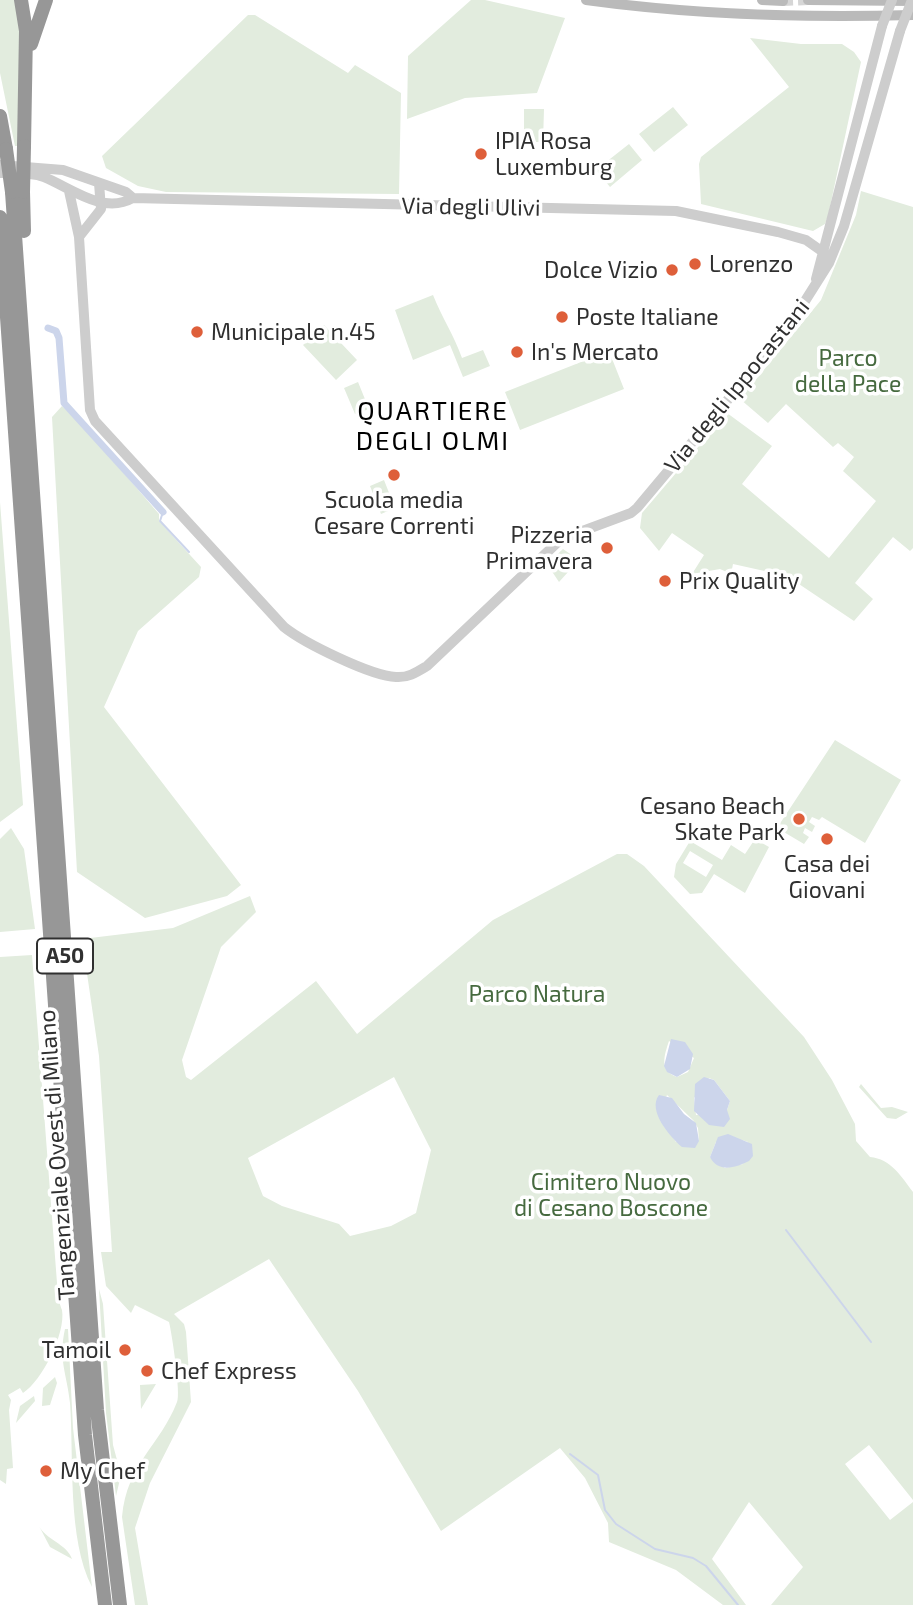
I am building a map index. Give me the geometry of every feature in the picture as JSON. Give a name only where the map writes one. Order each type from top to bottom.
[{"type":"highway","points":[[18,192],[26,70],[25,18],[21,0]]},
{"type":"highway","points":[[26,70],[35,30],[46,0]]},
{"type":"highway","name":"Tangenziale Ovest di Milano","points":[[0,116],[18,192],[22,306],[97,1410],[120,1605]]},
{"type":"highway","name":"Tangenziale Ovest di Milano","points":[[0,217],[85,1435],[105,1605]]},
{"type":"highway","points":[[0,297],[11,365]]},
{"type":"main road","points":[[586,0],[690,11],[784,16],[913,15]]},
{"type":"main road","points":[[762,0],[783,1]]},
{"type":"main road","points":[[808,0],[912,0]]},
{"type":"street","points":[[814,290],[882,26],[892,0]]},
{"type":"street","points":[[814,290],[835,248],[900,31],[912,0]]},
{"type":"street","name":"Via degli Ulivi","points":[[0,165],[64,170],[126,192],[133,198]]},
{"type":"street","name":"Via degli Ulivi","points":[[0,173],[43,176],[69,191],[102,202],[125,202],[133,198],[676,211],[806,240],[822,252]]},
{"type":"street","points":[[79,237],[69,191],[80,174]]},
{"type":"street","points":[[79,237],[100,209],[102,202],[99,183]]},
{"type":"street","points":[[829,234],[835,248]]},
{"type":"street","name":"Via degli Ulivi","points":[[806,240],[829,234]]},
{"type":"street","name":"Via degli Ippocastani","points":[[79,237],[90,410],[95,421],[284,627],[313,645],[374,671],[396,677],[409,676],[426,666],[561,539],[631,513],[642,503],[788,328],[814,290]]},
{"type":"street","points":[[822,252],[835,248]]},
{"type":"green space","points":[[0,0],[17,0],[20,13],[18,146],[15,146],[0,73]]},
{"type":"green space","points":[[471,0],[485,0],[565,18],[537,93],[465,98],[407,119],[408,56]]},
{"type":"green space","points":[[248,15],[255,15],[348,73],[355,65],[401,93],[399,194],[166,192],[138,186],[106,168],[102,156]]},
{"type":"green space","points":[[750,38],[801,44],[842,44],[854,52],[861,62],[828,216],[825,224],[813,231],[701,204],[701,157],[789,87]]},
{"type":"green space","points":[[673,107],[688,125],[654,152],[639,134]]},
{"type":"green space","points":[[524,109],[544,109],[543,142],[524,142]]},
{"type":"green space","points":[[629,144],[642,160],[610,187],[596,170]]},
{"type":"green space","name":"Parco della Pace","points":[[861,191],[913,207],[913,548],[910,551],[893,537],[855,583],[873,599],[854,621],[787,576],[733,564],[731,574],[720,569],[692,574],[704,555],[672,533],[659,551],[640,528],[642,513],[727,413],[772,446],[742,484],[829,558],[876,501],[843,471],[854,457],[838,443],[833,447],[786,404],[768,423],[740,399],[821,300],[856,215]]},
{"type":"green space","points":[[433,295],[462,358],[483,350],[490,366],[463,377],[450,345],[413,360],[395,310]]},
{"type":"green space","points":[[324,325],[357,360],[336,380],[303,345]]},
{"type":"green space","points":[[609,351],[624,389],[520,430],[505,392]]},
{"type":"green space","points":[[358,382],[369,409],[355,414],[344,388]]},
{"type":"green space","points":[[62,406],[79,421],[159,514],[159,521],[201,567],[199,577],[138,631],[104,707],[241,885],[227,896],[145,918],[77,872],[52,417]]},
{"type":"green space","points":[[384,480],[395,508],[381,514],[370,486]]},
{"type":"green space","points":[[0,502],[23,805],[0,822]]},
{"type":"green space","points":[[563,549],[579,560],[559,582],[547,564]]},
{"type":"green space","points":[[835,740],[901,780],[865,843],[822,817],[819,820],[812,817],[809,822],[815,826],[812,832],[805,828],[803,833],[809,837],[804,844],[777,828]]},
{"type":"green space","points":[[11,828],[24,849],[35,929],[0,932],[0,839]]},
{"type":"green space","points":[[755,839],[769,847],[745,893],[714,874],[702,893],[690,894],[674,877],[676,864],[690,841],[722,860],[731,845],[745,854]],"holes":[[[690,851],[713,865],[706,877],[683,863]]]},
{"type":"green space","points":[[617,854],[627,854],[644,866],[804,1037],[832,1080],[855,1124],[856,1141],[870,1157],[884,1161],[895,1169],[913,1192],[913,1500],[869,1445],[845,1464],[890,1520],[913,1502],[913,1605],[771,1605],[803,1567],[749,1502],[712,1559],[746,1605],[723,1605],[676,1570],[609,1542],[608,1523],[585,1478],[560,1448],[441,1531],[358,1391],[269,1259],[174,1314],[184,1324],[186,1332],[191,1402],[150,1483],[135,1528],[148,1605],[135,1605],[122,1517],[125,1498],[137,1468],[162,1431],[177,1402],[177,1376],[169,1322],[135,1305],[131,1313],[106,1286],[101,1252],[112,1252],[99,1056],[82,939],[173,928],[250,896],[256,912],[221,947],[182,1060],[186,1077],[191,1080],[316,981],[357,1034],[493,920]],"holes":[[[669,1041],[694,1058],[688,1072],[677,1077],[667,1071],[665,1057]],[[394,1077],[431,1150],[416,1213],[391,1226],[350,1236],[339,1224],[282,1206],[263,1196],[248,1158]],[[709,1078],[714,1080],[730,1101],[727,1110],[696,1115],[694,1098]],[[667,1095],[693,1120],[698,1128],[699,1141],[676,1142],[659,1117]],[[716,1142],[748,1142],[743,1164],[725,1168],[710,1157]]]},
{"type":"green space","points":[[32,955],[62,1320],[51,1356],[38,1378],[23,1393],[20,1388],[8,1395],[11,1400],[9,1410],[13,1468],[7,1469],[6,1484],[0,1480],[0,957]]},
{"type":"green space","points":[[861,1084],[881,1108],[892,1107],[908,1112],[896,1119],[887,1118],[859,1087]]},
{"type":"green space","points":[[99,1289],[103,1304],[113,1445],[121,1475],[116,1496],[106,1413]]},
{"type":"green space","points":[[65,1329],[68,1329],[73,1428],[92,1587],[84,1568],[75,1522],[70,1403],[63,1358]]},
{"type":"green space","points":[[55,1377],[57,1383],[50,1405],[42,1406],[43,1388]]},
{"type":"green space","points":[[156,1384],[141,1409],[140,1385]]},
{"type":"green space","points":[[34,1396],[35,1401],[16,1423],[20,1406]]},
{"type":"green space","points":[[39,1526],[46,1535],[66,1549],[72,1559],[50,1547]]},
{"type":"water","points":[[671,1039],[685,1042],[693,1054],[690,1069],[677,1077],[667,1072],[664,1066]]},
{"type":"water","points":[[704,1077],[714,1080],[730,1101],[727,1110],[730,1119],[724,1127],[709,1125],[694,1111],[695,1084]]},
{"type":"water","points":[[659,1095],[672,1098],[684,1114],[696,1123],[699,1141],[695,1148],[682,1147],[666,1130],[656,1108]]},
{"type":"water","points":[[728,1134],[752,1144],[753,1156],[749,1161],[727,1168],[713,1162],[710,1157],[718,1137]]},
{"type":"waterway","points":[[48,328],[56,331],[59,338],[64,403],[163,512]]},
{"type":"waterway","points":[[163,512],[160,521],[189,552]]},
{"type":"waterway","points":[[786,1230],[871,1342]]},
{"type":"waterway","points":[[570,1454],[598,1475],[605,1510],[616,1524],[655,1549],[693,1558],[706,1566],[738,1605]]},
{"type":"tunnel","points":[[783,1],[808,0]]},
{"type":"place","name":"IPIA Rosa Luxemburg","points":[[481,154]]},
{"type":"place","name":"Lorenzo","points":[[695,264]]},
{"type":"place","name":"Dolce Vizio","points":[[672,270]]},
{"type":"place","name":"Poste Italiane","points":[[562,317]]},
{"type":"place","name":"Municipale n.45","points":[[197,332]]},
{"type":"place","name":"In's Mercato","points":[[517,352]]},
{"type":"place","name":"Scuola media Cesare Correnti","points":[[394,475]]},
{"type":"place","name":"Pizzeria Primavera","points":[[607,548]]},
{"type":"place","name":"Prix Quality","points":[[665,581]]},
{"type":"place","name":"Cesano Beach Skate Park","points":[[799,819]]},
{"type":"place","name":"Casa dei Giovani","points":[[827,839]]},
{"type":"place","name":"Tamoil","points":[[125,1350]]},
{"type":"place","name":"Chef Express","points":[[147,1371]]},
{"type":"place","name":"My Chef","points":[[46,1471]]},
{"type":"district","name":"QUARTIERE DEGLI OLMI","points":[[433,426]]},
{"type":"park label","name":"Parco Natura","points":[[537,994]]},
{"type":"park label","name":"Cimitero Nuovo di Cesano Boscone","points":[[611,1195]]}]
